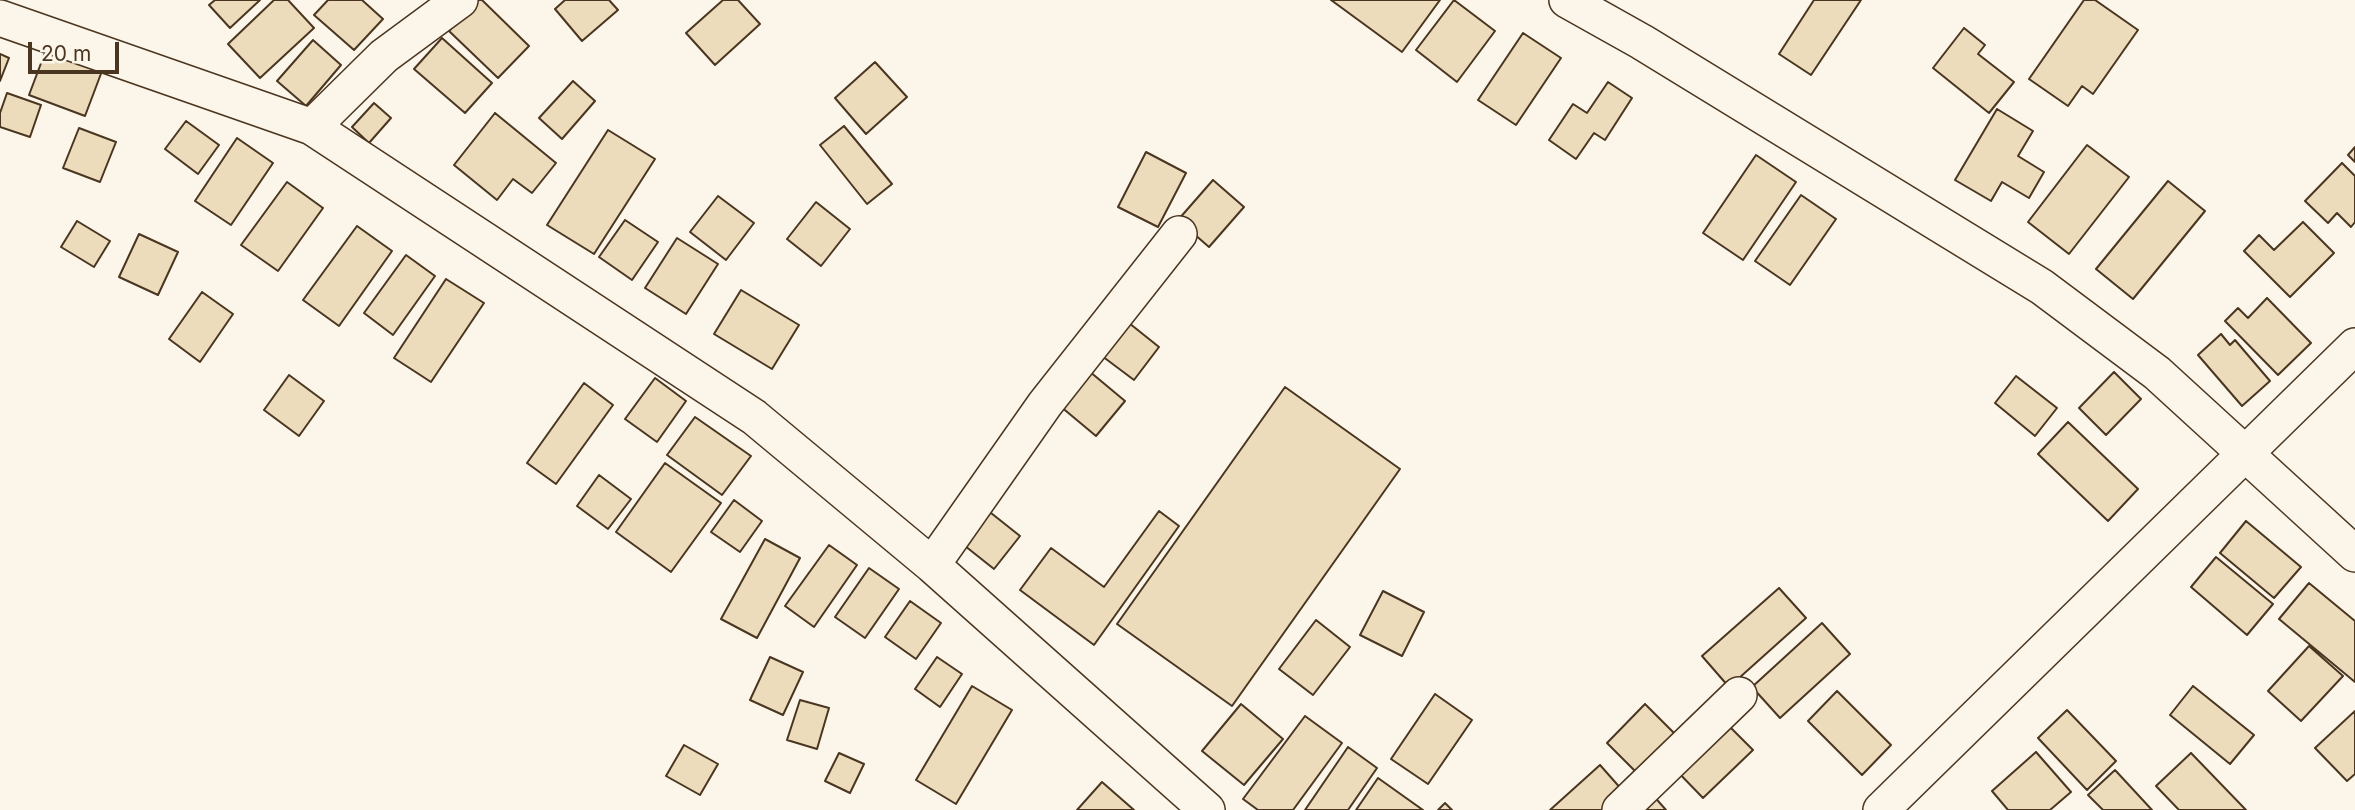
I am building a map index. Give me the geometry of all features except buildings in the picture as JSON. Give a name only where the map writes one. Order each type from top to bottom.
[{"type":"street","points":[[312,127],[384,56],[460,0]]},
{"type":"street","points":[[1567,0],[1642,42],[2042,287],[2157,373],[2355,554]]},
{"type":"street","points":[[0,18],[312,127],[754,417],[932,565],[1207,810]]},
{"type":"street","points":[[932,565],[1045,404],[1179,234]]},
{"type":"street","points":[[1881,810],[2355,346]]},
{"type":"street","points":[[1620,810],[1739,695]]}]
